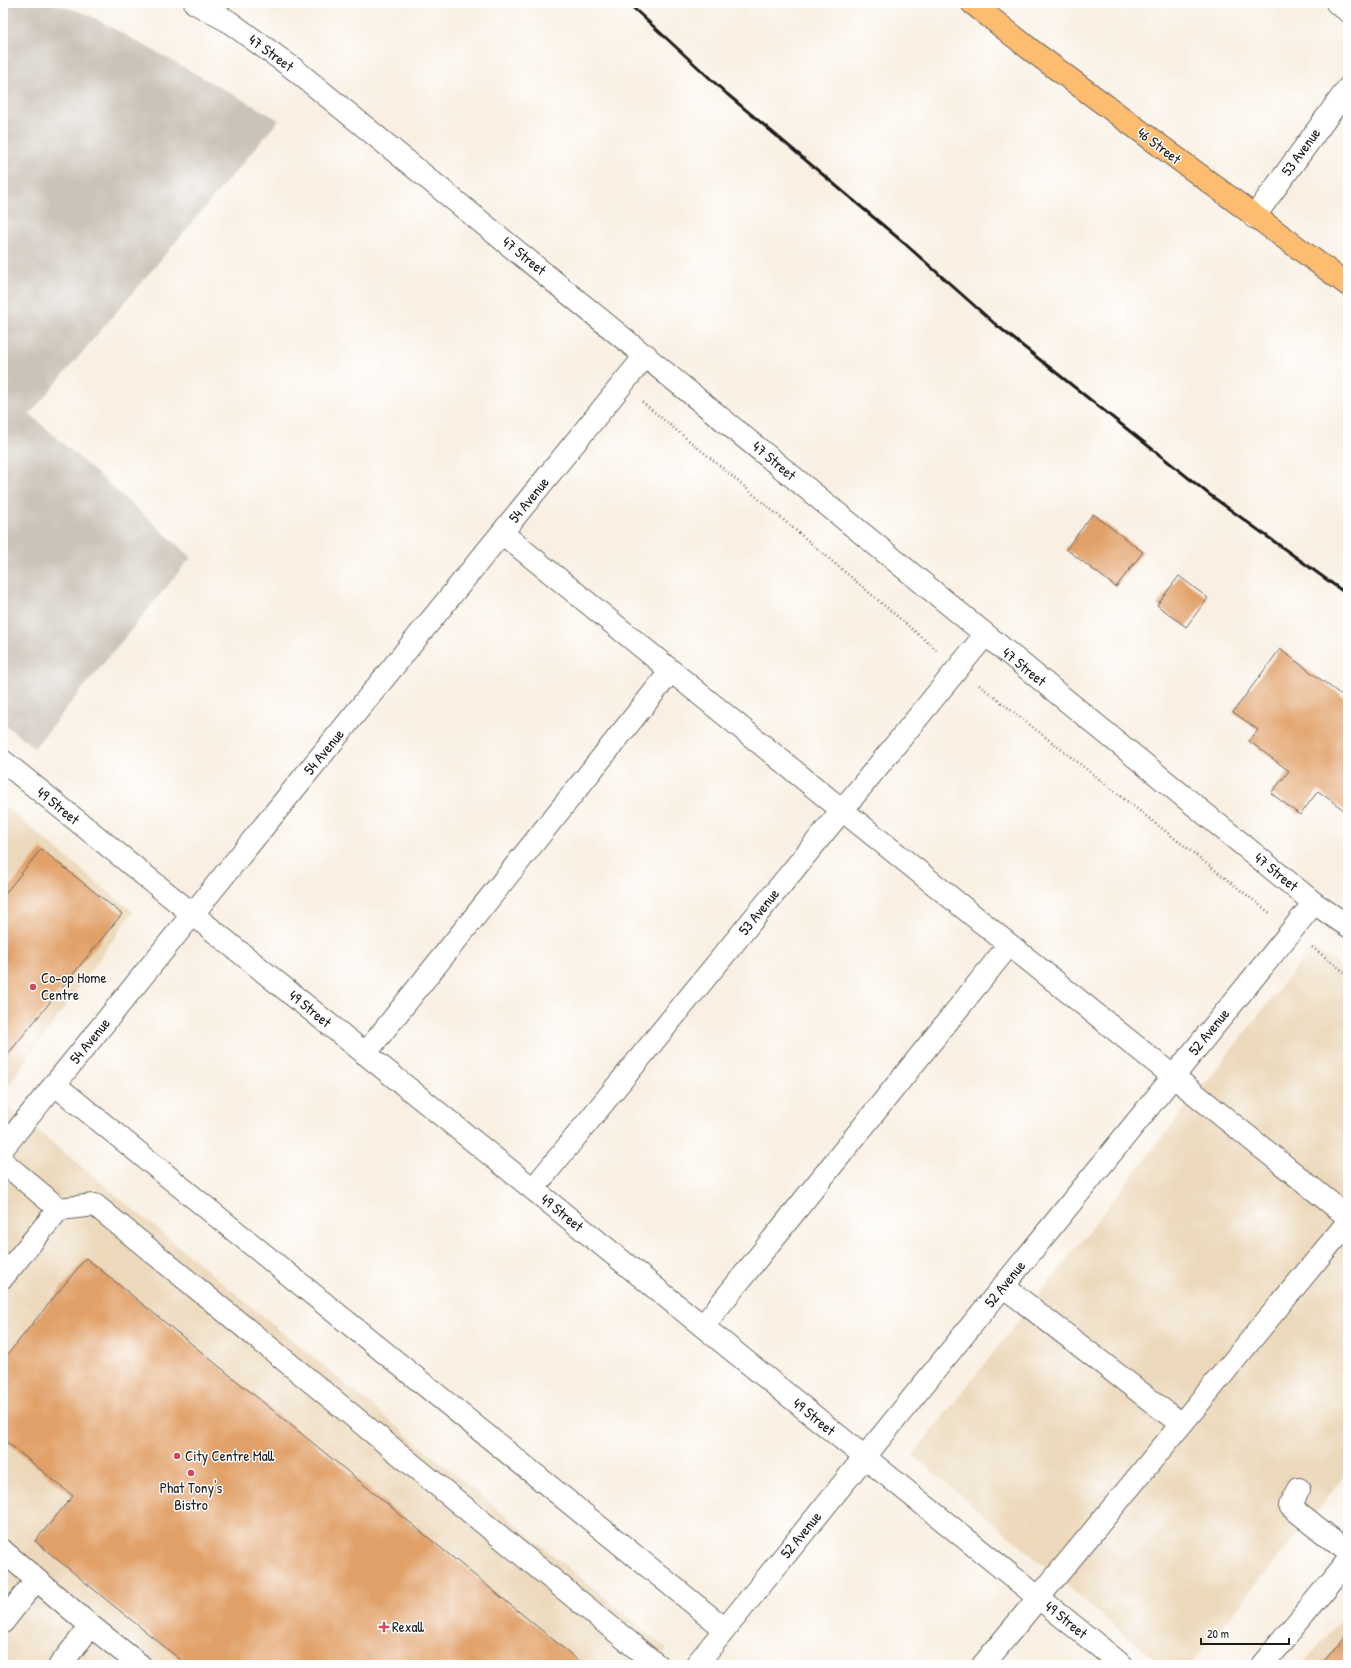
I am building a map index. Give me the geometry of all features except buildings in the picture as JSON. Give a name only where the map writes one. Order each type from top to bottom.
[{"type":"main road","name":"46 Street","points":[[972,3],[1031,50],[1254,217],[1348,285]]},
{"type":"street","name":"47 Street","points":[[195,3],[228,21],[294,69],[646,355],[985,635],[1314,903],[1348,926]]},
{"type":"street","points":[[1337,3],[1348,11]]},
{"type":"street","name":"53 Avenue","points":[[1254,217],[1348,88]]},
{"type":"street","name":"54 Avenue","points":[[3,1148],[646,355]]},
{"type":"street","points":[[502,533],[842,810],[1348,1217]]},
{"type":"street","name":"53 Avenue","points":[[533,1189],[985,635]]},
{"type":"street","points":[[365,1054],[671,671]]},
{"type":"street","name":"49 Street","points":[[3,761],[1122,1665]]},
{"type":"street","name":"52 Avenue","points":[[696,1665],[1314,903]]},
{"type":"street","points":[[703,1326],[1009,945]]},
{"type":"street","points":[[54,1084],[725,1629]]},
{"type":"street","points":[[3,1162],[59,1209]]},
{"type":"street","points":[[3,1277],[59,1209],[95,1205],[657,1665]]},
{"type":"street","points":[[982,1665],[1348,1222]]},
{"type":"street","points":[[1003,1286],[1181,1424]]},
{"type":"street","points":[[1262,1665],[1347,1564],[1290,1506],[1299,1489]]},
{"type":"street","points":[[3,1551],[91,1626],[140,1665]]},
{"type":"street","points":[[3,1622],[36,1580]]},
{"type":"street","points":[[60,1665],[91,1626]]},
{"type":"path","points":[[641,401],[959,668],[1348,975]]},
{"type":"shaded area","points":[[3,3],[52,3],[89,15],[279,120],[30,414],[191,557],[34,748],[3,723]]},
{"type":"shaded area","name":"Co-op Home Centre","points":[[3,805],[133,912],[3,1093]]},
{"type":"shaded area","points":[[1312,947],[1348,971],[1348,1472],[1190,1665],[1161,1665],[913,1455]]},
{"type":"shaded area","points":[[3,1102],[667,1649],[654,1665],[3,1665]]},
{"type":"shaded area","points":[[1343,1616],[1348,1620],[1348,1665],[1303,1665]]},
{"type":"railway","points":[[628,3],[727,94],[904,243],[995,324],[1210,495],[1348,595]]},
{"type":"place","name":"Co-op Home Centre","points":[[33,987]]},
{"type":"place","name":"City Centre Mall","points":[[177,1456]]},
{"type":"place","name":"Phat Tony's Bistro","points":[[191,1473]]},
{"type":"place","name":"Rexall","points":[[384,1627]]}]
